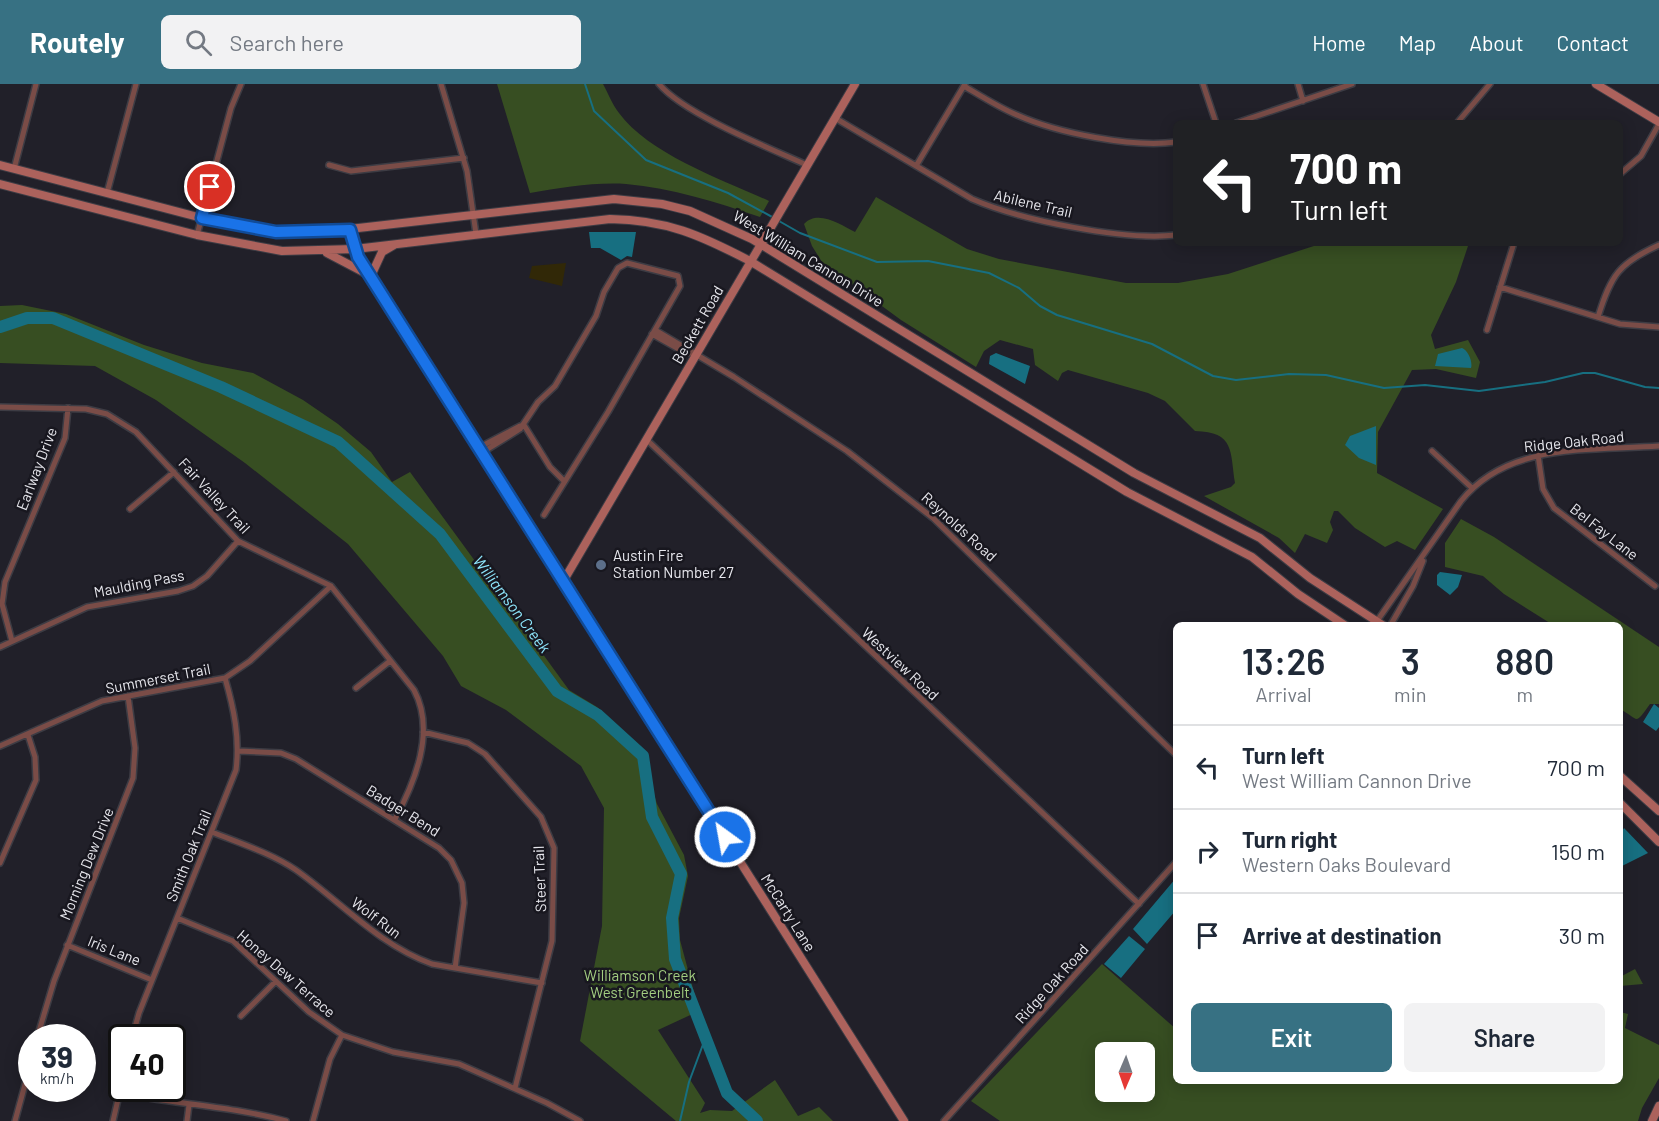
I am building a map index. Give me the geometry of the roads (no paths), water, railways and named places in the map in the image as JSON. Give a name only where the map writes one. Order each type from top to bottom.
[{"type":"main road","name":"Beckett Road","points":[[564,579],[855,84]]},
{"type":"main road","points":[[1596,84],[1608,87],[1659,123]]},
{"type":"main road","name":"West William Cannon Drive","points":[[0,165],[202,218],[276,232],[350,230],[592,200],[640,201],[690,211],[734,229],[761,244],[1134,473],[1260,538],[1320,585],[1379,622]]},
{"type":"main road","points":[[0,184],[256,248],[324,251],[355,249],[591,220],[630,220],[676,227],[703,236],[750,261],[1127,492],[1244,552],[1312,604],[1340,622]]},
{"type":"main road","name":"McCarty Lane","points":[[350,230],[355,249],[371,276],[904,1121]]},
{"type":"main road","points":[[324,251],[371,276],[382,252],[398,243]]},
{"type":"main road","points":[[1623,779],[1659,811]]},
{"type":"main road","points":[[1623,805],[1659,842]]},
{"type":"main road","points":[[1652,1121],[1659,1106]]},
{"type":"street","points":[[14,169],[36,84]]},
{"type":"street","points":[[108,193],[136,84]]},
{"type":"street","points":[[197,235],[231,108],[241,84]]},
{"type":"street","points":[[441,84],[464,158],[476,234]]},
{"type":"street","points":[[659,84],[670,96],[692,110],[807,165]]},
{"type":"street","points":[[1203,84],[1215,120]]},
{"type":"street","points":[[1298,84],[1303,101]]},
{"type":"street","points":[[1245,120],[1352,84]]},
{"type":"street","points":[[1460,120],[1490,84]]},
{"type":"street","points":[[916,166],[964,85],[1010,112],[1047,126],[1142,144],[1173,141]]},
{"type":"street","points":[[1261,115],[1262,120]]},
{"type":"street","name":"Abilene Trail","points":[[834,118],[972,199],[1008,212],[1120,234],[1173,235]]},
{"type":"street","points":[[1623,171],[1641,156],[1659,123]]},
{"type":"street","points":[[329,165],[351,171],[464,158]]},
{"type":"street","points":[[1598,317],[1613,276],[1629,260],[1659,245]]},
{"type":"street","points":[[1487,330],[1513,246]]},
{"type":"street","points":[[481,450],[524,425],[538,402],[555,386],[596,316],[604,292],[624,263],[675,275],[680,286],[544,515]]},
{"type":"street","points":[[1500,287],[1629,326],[1659,327]]},
{"type":"street","name":"Reynolds Road","points":[[654,332],[697,354],[847,451],[933,518],[1173,752]]},
{"type":"street","name":"Fair Valley Trail","points":[[0,406],[98,411],[124,423],[146,440],[238,541],[331,586],[418,699],[423,732],[412,786],[395,819]]},
{"type":"street","name":"Earlway Drive","points":[[12,641],[2,604],[5,582],[65,438],[68,408]]},
{"type":"street","points":[[524,425],[550,467],[564,481]]},
{"type":"street","name":"Westview Road","points":[[647,440],[841,626],[1139,904]]},
{"type":"street","name":"Ridge Oak Road","points":[[1382,622],[1425,554],[1472,488],[1504,465],[1538,455],[1659,446]]},
{"type":"street","points":[[1432,451],[1472,488]]},
{"type":"street","name":"Bel Fay Lane","points":[[1538,455],[1543,489],[1554,508],[1655,586]]},
{"type":"street","points":[[130,509],[174,471]]},
{"type":"street","name":"Maulding Pass","points":[[0,647],[87,607],[193,586],[212,571],[238,541]]},
{"type":"street","name":"Ridge Oak Road","points":[[1392,622],[1413,586],[1425,554]]},
{"type":"street","name":"Summerset Trail","points":[[0,746],[102,701],[225,678],[250,661],[331,586]]},
{"type":"street","points":[[356,688],[390,661]]},
{"type":"street","name":"Smith Oak Trail","points":[[137,1024],[152,980],[229,791],[238,751],[237,728],[225,678]]},
{"type":"street","name":"Morning Dew Drive","points":[[41,1024],[67,945],[133,778],[135,748],[128,696]]},
{"type":"street","name":"Steer Trail","points":[[423,732],[468,743],[485,754],[532,807],[548,831],[554,848],[553,925],[542,983],[515,1088]]},
{"type":"street","points":[[0,864],[36,780],[35,757],[28,735]]},
{"type":"street","name":"Badger Bend","points":[[238,751],[288,755],[439,848],[458,873],[464,903],[455,968]]},
{"type":"street","name":"Wolf Run","points":[[212,832],[294,869],[404,953],[432,964],[542,983]]},
{"type":"street","name":"Ridge Oak Road","points":[[944,1121],[1173,865]]},
{"type":"street","name":"Honey Dew Terrace","points":[[177,918],[233,941],[309,1012],[342,1035],[393,1052],[459,1064],[515,1088],[580,1121]]},
{"type":"street","name":"Iris Lane","points":[[67,945],[152,980]]},
{"type":"street","points":[[242,1016],[276,981]]},
{"type":"street","points":[[313,1121],[330,1059],[342,1035]]},
{"type":"street","points":[[15,1121],[20,1102]]},
{"type":"street","points":[[113,1121],[117,1102]]},
{"type":"street","points":[[172,1102],[249,1111],[286,1121]]},
{"type":"street","points":[[187,1121],[189,1105]]},
{"type":"water","points":[[589,232],[636,232],[632,257],[627,256],[621,260],[600,248],[591,248]]},
{"type":"water","points":[[1462,348],[1470,356],[1471,368],[1435,366],[1438,354]]},
{"type":"water","points":[[996,353],[1030,366],[1025,384],[989,364],[990,356]]},
{"type":"water","points":[[1376,426],[1376,465],[1359,458],[1345,445],[1350,436]]},
{"type":"water","points":[[1440,572],[1462,575],[1458,587],[1450,595],[1437,585],[1437,575]]},
{"type":"water","points":[[1654,704],[1659,708],[1659,727],[1656,731],[1643,722]]},
{"type":"water","points":[[1624,828],[1648,853],[1623,866]]},
{"type":"water","points":[[1173,882],[1173,914],[1147,944],[1133,929]]},
{"type":"water","points":[[1129,936],[1145,949],[1121,978],[1104,964]]},
{"type":"waterway","points":[[585,84],[594,111],[646,160],[728,193],[774,218]]},
{"type":"waterway","points":[[779,221],[800,233],[877,262],[928,261],[989,273],[1019,288],[1040,306],[1057,315],[1152,344],[1213,376],[1236,380],[1289,374],[1326,375],[1384,388],[1425,385],[1479,391],[1545,382],[1583,373],[1595,373],[1645,387],[1659,388]]},
{"type":"waterway","name":"Williamson Creek","points":[[0,327],[27,318],[53,318],[221,387],[338,442],[440,534],[557,691],[598,715],[643,756],[652,817],[681,874],[672,918],[675,959],[727,1093],[757,1121]]},
{"type":"waterway","points":[[680,1121],[689,1082],[705,1039]]},
{"type":"place","name":"Austin Fire Station Number 27","points":[[601,565]]},
{"type":"park label","name":"Williamson Creek West Greenbelt","points":[[640,984]]}]
